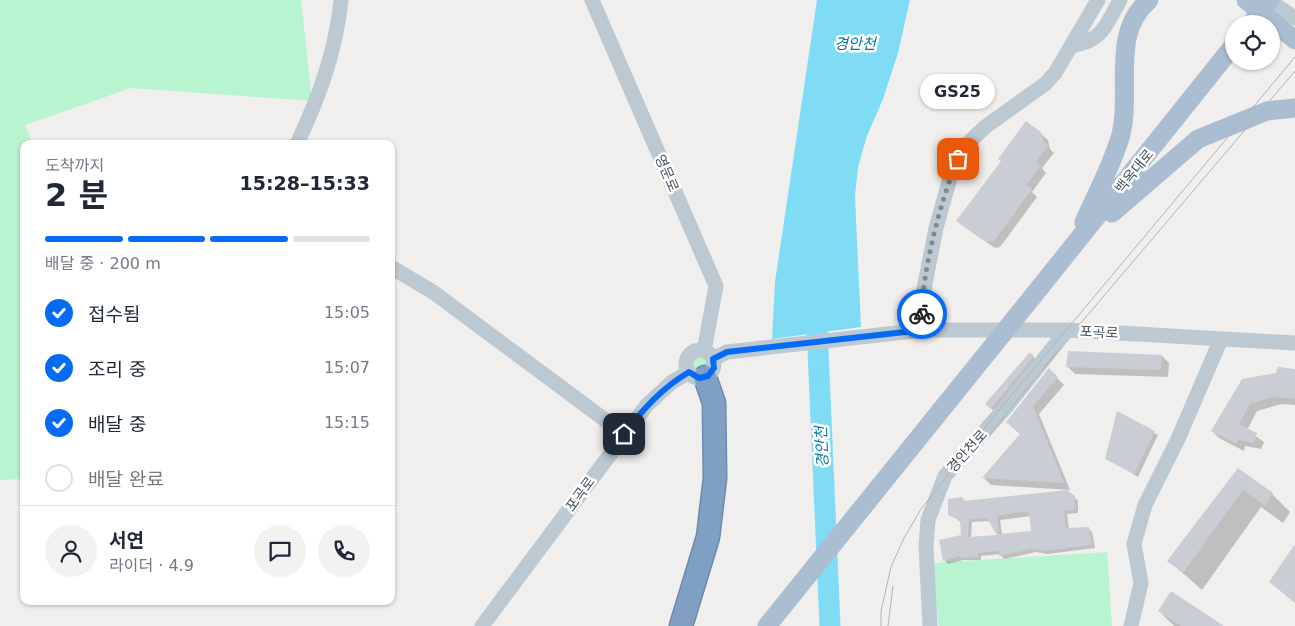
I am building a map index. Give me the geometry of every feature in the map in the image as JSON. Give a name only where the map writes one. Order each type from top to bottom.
[{"type":"highway","points":[[681,626],[708,537],[715,478],[714,403],[703,365]]},
{"type":"main road","points":[[1072,248],[1120,137],[1125,110],[1126,38],[1132,22],[1149,0]]},
{"type":"main road","points":[[1246,0],[1295,40]]},
{"type":"main road","points":[[1258,15],[1269,0]]},
{"type":"main road","name":"백옥대로","points":[[766,626],[1225,56]]},
{"type":"main road","points":[[1072,248],[1155,174],[1198,139],[1267,111],[1295,108]]},
{"type":"street","points":[[299,140],[320,94],[338,32],[341,0]]},
{"type":"street","name":"영문로","points":[[592,0],[716,286],[703,365]]},
{"type":"street","points":[[923,330],[922,299],[936,228],[950,178],[958,159],[965,146],[984,127],[1045,84],[1055,73],[1098,0]]},
{"type":"street","points":[[1071,46],[1087,44],[1096,38],[1120,0]]},
{"type":"street","points":[[1269,0],[1295,18]]},
{"type":"street","points":[[395,270],[433,292],[624,434]]},
{"type":"street","name":"포곡로","points":[[482,626],[647,405],[672,382],[727,352],[923,330],[1067,330],[1295,343]]},
{"type":"street","name":"경안천로","points":[[930,626],[926,546],[928,520],[945,476],[1006,407],[1067,330]]},
{"type":"street","points":[[1131,626],[1141,583],[1134,544],[1145,505],[1178,439],[1221,339]]},
{"type":"green space","points":[[0,0],[301,0],[312,101],[131,88],[25,125],[31,140],[20,140],[20,479],[0,480]]},
{"type":"green space","points":[[700,355],[706,358],[709,364],[706,370],[700,373],[694,370],[691,364],[694,358]]},
{"type":"green space","points":[[1107,552],[1112,626],[939,626],[931,563]]},
{"type":"water","name":"경안천","points":[[817,0],[910,0],[898,53],[883,99],[867,136],[858,167],[855,196],[861,327],[772,339],[775,282]]},
{"type":"building","points":[[1026,121],[1041,132],[1044,142],[1048,146],[1036,162],[1041,165],[1026,185],[1032,189],[994,241],[984,241],[956,221],[1001,161],[998,159]]},
{"type":"building","points":[[1068,351],[1162,355],[1161,370],[1066,367]]},
{"type":"building","points":[[1030,352],[1034,356],[991,409],[985,404]]},
{"type":"building","points":[[1278,367],[1295,369],[1295,399],[1274,397],[1250,404],[1239,424],[1257,433],[1254,443],[1238,440],[1237,444],[1211,431],[1242,379],[1276,373]]},
{"type":"building","points":[[1049,368],[1058,377],[1033,406],[1064,483],[982,478],[1020,434],[1006,422]]},
{"type":"building","points":[[1117,411],[1155,431],[1134,474],[1105,459]]},
{"type":"building","points":[[1238,468],[1273,493],[1265,506],[1243,490],[1183,573],[1167,561]]},
{"type":"building","points":[[1067,490],[1075,496],[1075,509],[1064,511],[1066,528],[1089,527],[1092,545],[1043,551],[1032,549],[999,556],[999,551],[978,553],[978,557],[960,558],[960,556],[943,561],[939,540],[961,535],[960,520],[948,515],[948,499],[962,497],[964,501]],"holes":[[[1029,512],[1031,531],[999,534],[997,516]],[[987,518],[997,535],[968,537],[969,519]]]},
{"type":"building","points":[[1295,544],[1295,602],[1269,582]]},
{"type":"building","points":[[1171,591],[1224,626],[1181,626],[1158,611]]},
{"type":"waterway","name":"경안천","points":[[816,304],[830,626]]},
{"type":"tram line","points":[[881,626],[881,611],[891,567],[904,538],[921,509],[1000,409],[1295,57]]},
{"type":"tram line","points":[[1080,324],[1295,71]]},
{"type":"tram line","points":[[980,446],[1061,347]]},
{"type":"tram line","points":[[888,626],[893,586]]},
{"type":"way so far","points":[[922,314],[922,299],[936,228],[950,178],[958,159]]},
{"type":"place","name":"GS25","points":[[958,159]]},
{"type":"route","points":[[624,434],[647,405],[672,382],[689,372],[694,377],[704,378],[708,376],[714,368],[713,359],[727,352],[923,330],[922,314]]}]
